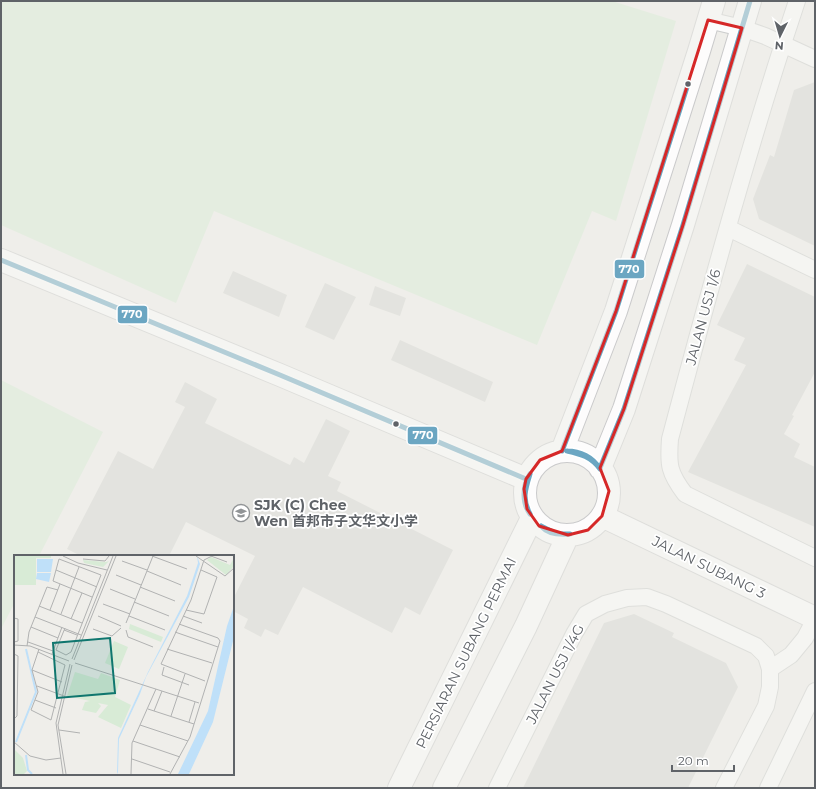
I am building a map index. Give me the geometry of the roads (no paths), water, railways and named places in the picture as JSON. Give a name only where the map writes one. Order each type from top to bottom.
[{"type":"main road","points":[[600,468],[624,409],[683,225],[750,1]]},
{"type":"main road","points":[[562,451],[616,311],[711,10]]},
{"type":"main road","points":[[1,260],[280,375],[526,479]]},
{"type":"main road","points":[[562,451],[573,451],[584,454],[593,460],[607,479],[609,492],[608,504],[602,516],[596,524],[588,530],[578,534],[558,534],[539,526],[532,518],[524,499],[526,479],[532,468],[540,460],[550,454],[562,451]]},
{"type":"main road","name":"JALAN SUBANG 3","points":[[602,516],[815,619]]},
{"type":"main road","name":"PERSIARAN SUBANG PERMAI","points":[[399,788],[532,518]]},
{"type":"main road","points":[[444,788],[526,626],[568,535]]},
{"type":"street","name":"JALAN USJ 1/6","points":[[797,1],[782,44],[706,302],[670,439],[668,459],[674,480],[685,494],[815,558]]},
{"type":"street","points":[[711,10],[742,28],[765,36],[815,59]]},
{"type":"street","points":[[728,228],[815,270]]},
{"type":"street","name":"JALAN USJ 1/4G","points":[[498,788],[574,634],[586,614],[605,604],[627,598],[647,597],[666,604],[756,646],[766,656],[770,669]]},
{"type":"street","points":[[724,788],[766,706],[770,687],[770,669],[791,655],[805,638],[815,619]]},
{"type":"street","points":[[768,788],[815,691]]},
{"type":"place","name":"SJK (C) Chee Wen 首邦市子文华文小学","points":[[241,513]]}]
